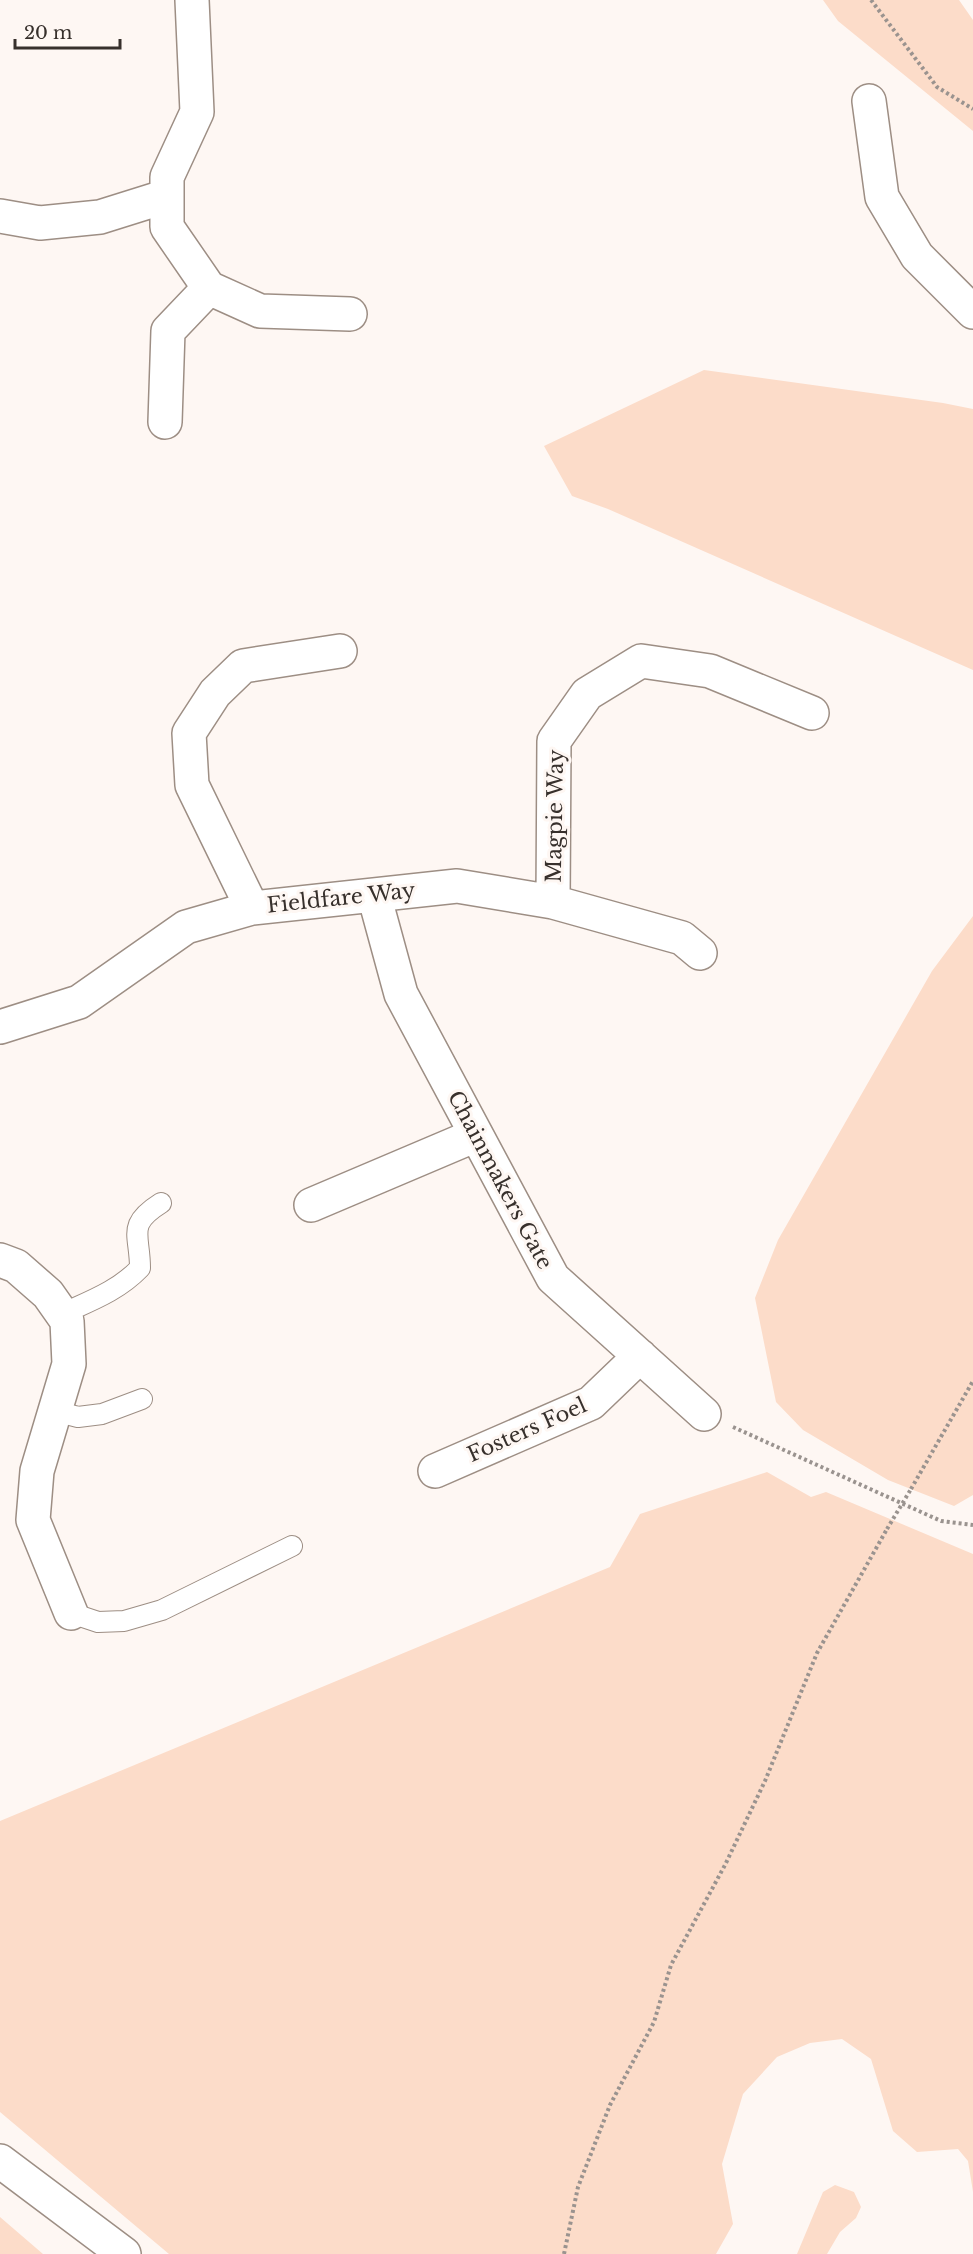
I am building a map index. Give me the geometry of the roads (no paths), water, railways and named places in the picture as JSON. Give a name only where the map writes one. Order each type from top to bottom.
[{"type":"street","points":[[192,0],[197,112],[167,177],[167,227],[209,288],[260,311],[350,314]]},
{"type":"street","points":[[869,101],[882,197],[917,256],[973,312]]},
{"type":"street","points":[[0,216],[40,223],[100,217],[167,196]]},
{"type":"street","points":[[165,422],[168,331],[209,288]]},
{"type":"street","points":[[252,908],[192,786],[189,733],[215,693],[243,666],[340,651]]},
{"type":"street","name":"Magpie Way","points":[[553,902],[554,741],[587,694],[641,661],[710,671],[812,713]]},
{"type":"street","name":"Fieldfare Way","points":[[0,1027],[79,1002],[186,927],[252,908],[457,886],[553,902],[682,938],[700,954]]},
{"type":"street","name":"Chainmakers Gate","points":[[374,895],[400,994],[553,1278],[704,1414]]},
{"type":"street","points":[[310,1205],[476,1135]]},
{"type":"street","points":[[0,1260],[16,1266],[48,1294],[67,1321],[69,1364],[37,1471],[33,1520],[71,1613]]},
{"type":"street","name":"Fosters Foel","points":[[435,1471],[591,1403],[640,1356]]},
{"type":"street","points":[[0,2161],[124,2254]]},
{"type":"lane","points":[[62,1314],[127,1282],[140,1268],[136,1237],[139,1220],[161,1203]]},
{"type":"lane","points":[[55,1411],[78,1417],[102,1414],[142,1399]]},
{"type":"lane","points":[[71,1613],[98,1622],[124,1622],[162,1610],[292,1546]]}]
